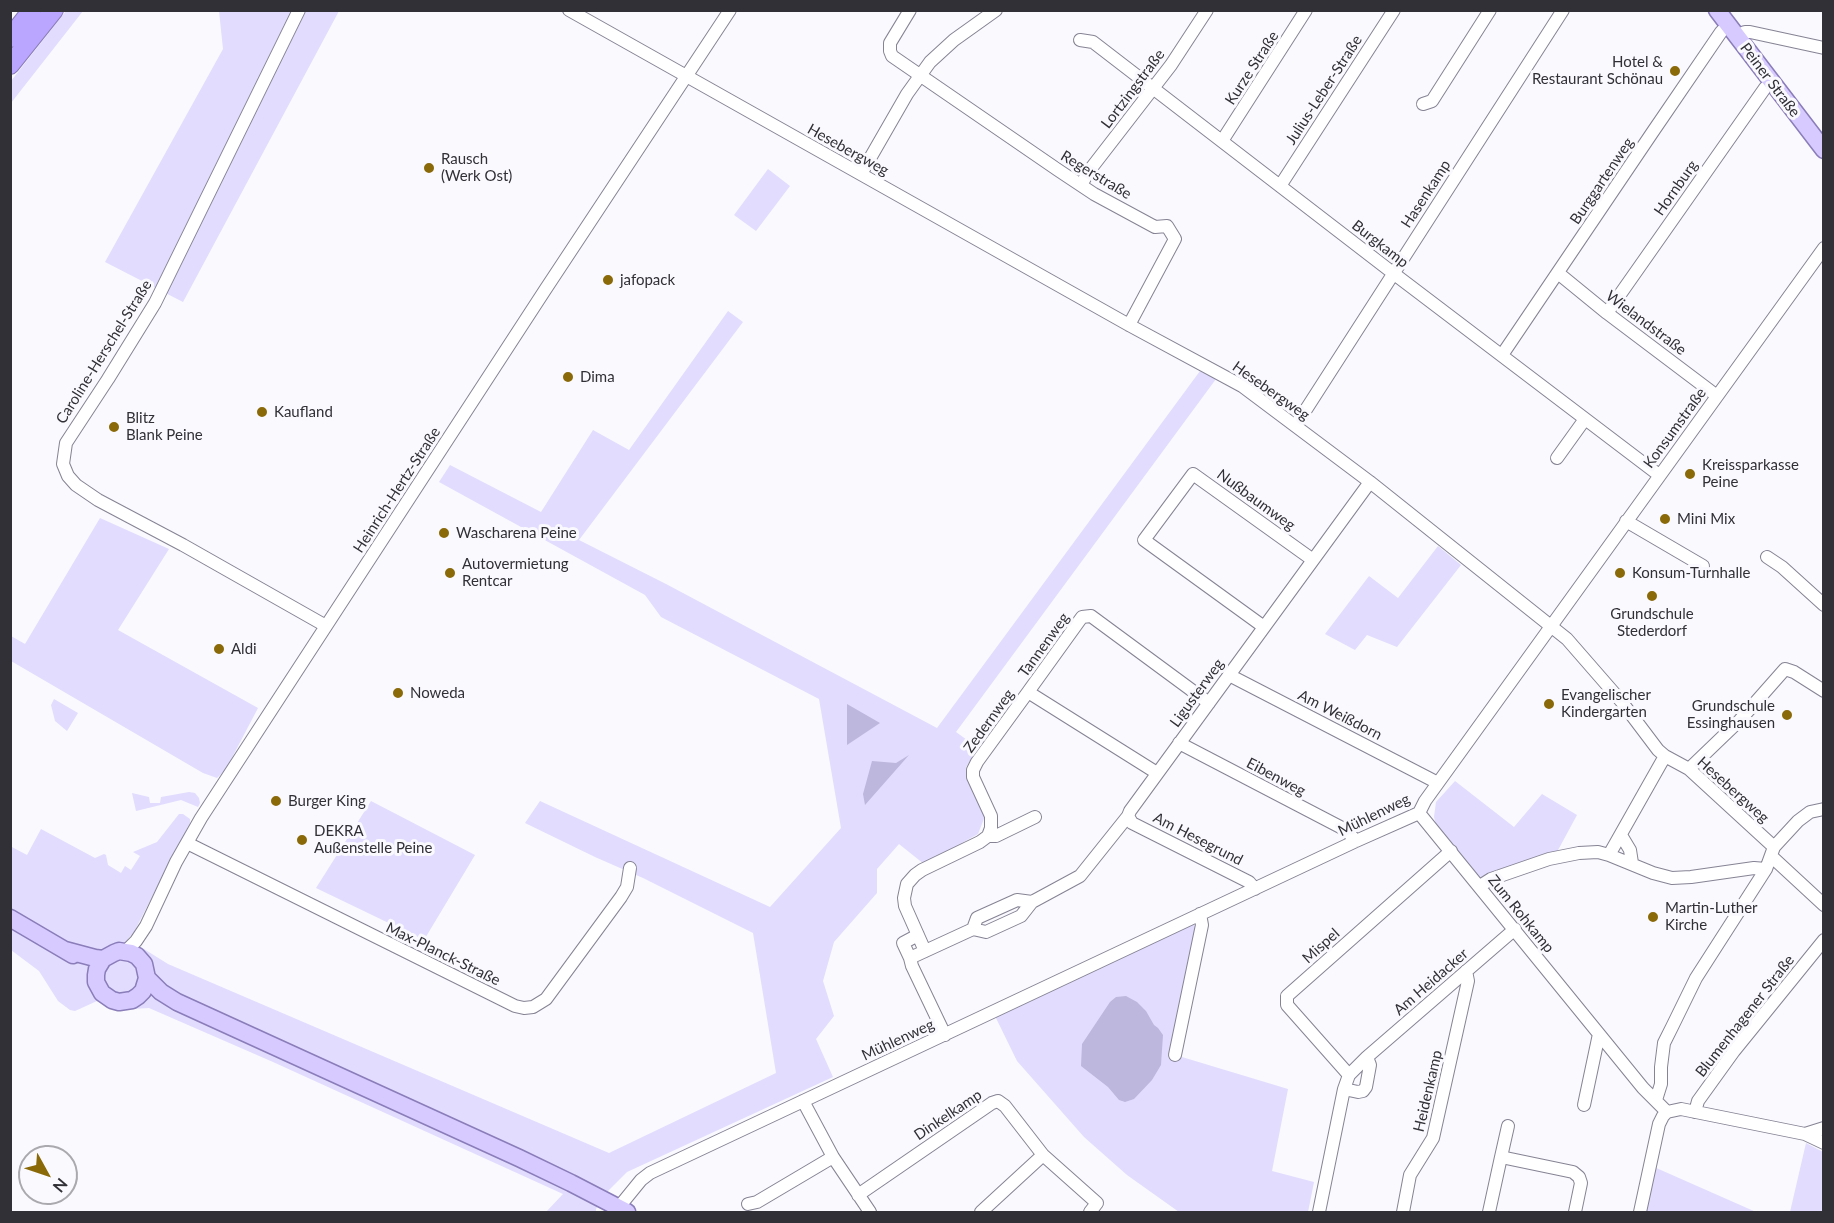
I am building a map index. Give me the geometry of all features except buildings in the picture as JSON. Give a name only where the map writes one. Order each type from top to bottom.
[{"type":"highway","points":[[10,38],[32,10]]},
{"type":"highway","points":[[10,66],[54,10]]},
{"type":"main road","name":"Peiner Straße","points":[[1717,10],[1824,150]]},
{"type":"main road","points":[[10,918],[65,950],[96,975]]},
{"type":"main road","points":[[65,950],[86,957],[104,959]]},
{"type":"main road","points":[[125,952],[137,956],[146,969],[147,978],[143,991],[126,1002],[112,1000],[102,993],[96,981],[97,969],[104,959],[114,953],[125,952]]},
{"type":"main road","points":[[147,978],[161,992],[177,1002],[519,1158],[623,1210]]},
{"type":"main road","points":[[138,996],[159,997],[177,1002]]},
{"type":"street","name":"Caroline-Herschel-Straße","points":[[299,10],[155,303],[66,442],[63,464],[76,485],[98,500],[326,626]]},
{"type":"street","name":"Hesebergweg","points":[[569,10],[1129,325],[1242,386],[1370,482],[1567,639],[1621,701],[1658,750],[1689,769],[1824,905]]},
{"type":"street","name":"Heinrich-Hertz-Straße","points":[[125,952],[146,926],[201,818],[730,10]]},
{"type":"street","name":"Regerstraße","points":[[910,10],[890,43],[892,56],[1081,185],[1155,227],[1167,226],[1175,239],[1129,325]]},
{"type":"street","points":[[861,174],[919,75],[941,51],[996,10]]},
{"type":"street","name":"Lortzingstraße","points":[[1081,185],[1089,171],[1171,65],[1208,10]]},
{"type":"street","name":"Kurze Straße","points":[[1222,141],[1306,10]]},
{"type":"street","name":"Julius-Leber-Straße","points":[[1280,186],[1394,10]]},
{"type":"street","points":[[1424,104],[1432,101],[1490,10]]},
{"type":"street","name":"Hasenkamp","points":[[1296,425],[1563,10]]},
{"type":"street","points":[[1732,31],[1750,32],[1824,48]]},
{"type":"street","name":"Burggartenweg","points":[[1502,355],[1721,32],[1732,31]]},
{"type":"street","name":"Burgkamp","points":[[1080,40],[1093,42],[1659,475]]},
{"type":"street","name":"Hornburg","points":[[1607,313],[1764,88],[1772,83]]},
{"type":"street","name":"Konsumstraße","points":[[1551,625],[1824,248]]},
{"type":"street","name":"Wielandstraße","points":[[1558,273],[1717,396]]},
{"type":"street","points":[[1557,458],[1585,419]]},
{"type":"street","name":"Nußbaumweg","points":[[1264,627],[1144,540],[1193,474],[1313,560]]},
{"type":"street","name":"Ligusterweg","points":[[910,958],[973,929],[986,932],[1021,916],[1032,902],[1080,876],[1128,816],[1370,482]]},
{"type":"street","points":[[1626,521],[1703,566]]},
{"type":"street","points":[[1767,557],[1782,567],[1824,604]]},
{"type":"street","name":"Tannenweg","points":[[1157,773],[1028,692],[1082,617],[1091,616],[1209,702]]},
{"type":"street","name":"Mühlenweg","points":[[623,1210],[641,1180],[650,1173],[1419,813],[1425,801],[1551,625]]},
{"type":"street","points":[[1689,769],[1740,720],[1785,669],[1794,672],[1824,691]]},
{"type":"street","name":"Am Weißdorn","points":[[1229,675],[1438,783]]},
{"type":"street","name":"Zedernweg","points":[[988,836],[991,816],[973,770],[976,762],[1028,692]]},
{"type":"street","name":"Eibenweg","points":[[1179,743],[1346,831],[1356,841]]},
{"type":"street","points":[[1609,855],[1665,756]]},
{"type":"street","points":[[1656,1100],[1661,1083],[1664,1043],[1696,978],[1766,869],[1773,852],[1798,821],[1810,812],[1824,809]]},
{"type":"street","name":"Zum Rohkamp","points":[[1419,813],[1643,1088],[1667,1112]]},
{"type":"street","name":"Am Hesegrund","points":[[1128,816],[1132,823],[1249,882],[1255,889]]},
{"type":"street","points":[[925,951],[904,898],[910,880],[922,870],[988,836],[996,836],[1035,817]]},
{"type":"street","points":[[1621,835],[1630,850],[1632,863]]},
{"type":"street","name":"Max-Planck-Straße","points":[[187,843],[515,1006],[524,1008],[538,1005],[546,999],[621,897],[627,887],[630,868]]},
{"type":"street","name":"Mispel","points":[[1349,1075],[1287,1005],[1287,996],[1451,851]]},
{"type":"street","points":[[1480,886],[1491,879],[1565,855],[1598,852],[1672,878],[1754,868],[1766,869]]},
{"type":"street","points":[[1175,1055],[1202,925],[1200,914]]},
{"type":"street","name":"Heinrich-Hertz-Straße","points":[[141,961],[141,944],[146,926]]},
{"type":"street","name":"Am Heidacker","points":[[1319,1212],[1344,1089],[1349,1075],[1515,929]]},
{"type":"street","points":[[918,935],[903,943],[945,1035]]},
{"type":"street","name":"Blumenhagener Straße","points":[[1695,1112],[1698,1101],[1734,1051],[1824,940]]},
{"type":"street","name":"Heidenkamp","points":[[1403,1212],[1410,1175],[1433,1138],[1468,981],[1466,971]]},
{"type":"street","points":[[1584,1105],[1599,1034]]},
{"type":"street","points":[[1344,1089],[1358,1092],[1363,1091],[1366,1087],[1370,1065],[1367,1057]]},
{"type":"street","points":[[803,1101],[832,1156],[870,1212]]},
{"type":"street","name":"Dinkelkamp","points":[[858,1195],[998,1101],[1005,1106],[1042,1155],[1097,1203],[1090,1212]]},
{"type":"street","points":[[1640,1212],[1659,1125],[1667,1112],[1681,1109],[1804,1134],[1824,1143]]},
{"type":"street","points":[[1490,1212],[1508,1126]]},
{"type":"street","points":[[1804,1134],[1824,1128]]},
{"type":"street","points":[[981,1212],[1042,1155]]},
{"type":"street","points":[[748,1204],[757,1202],[832,1156]]},
{"type":"street","points":[[1501,1157],[1572,1172],[1579,1177],[1581,1183],[1575,1212]]},
{"type":"shaded area","points":[[66,11],[83,11],[11,103],[11,81]]},
{"type":"shaded area","points":[[219,11],[339,11],[183,302],[105,262],[223,49]]},
{"type":"shaded area","points":[[768,169],[790,186],[756,231],[734,215]]},
{"type":"shaded area","points":[[728,311],[743,322],[579,540],[937,728],[1200,371],[1216,379],[956,732],[978,748],[966,767],[985,816],[978,834],[924,864],[899,844],[877,869],[877,893],[834,942],[823,981],[834,1016],[816,1039],[833,1077],[627,1172],[608,1191],[596,1212],[546,1212],[563,1194],[149,1008],[115,1010],[97,1001],[75,1011],[58,1001],[39,971],[11,950],[10,846],[27,855],[41,829],[95,858],[106,855],[108,865],[121,873],[125,866],[131,870],[140,856],[133,852],[157,842],[179,814],[183,814],[190,819],[190,823],[134,932],[128,939],[168,964],[609,1153],[776,1073],[753,933],[525,823],[540,801],[770,907],[841,828],[819,699],[661,617],[645,595],[439,482],[450,465],[541,512],[593,430],[629,450]]},
{"type":"shaded area","points":[[100,518],[169,549],[118,630],[258,708],[226,769],[217,778],[203,773],[11,661],[11,636],[25,644]]},
{"type":"shaded area","points":[[1438,546],[1461,565],[1397,647],[1367,635],[1355,650],[1325,634],[1369,576],[1398,598]]},
{"type":"shaded area","points":[[54,699],[78,713],[67,731],[55,721],[51,705]]},
{"type":"shaded area","points":[[847,704],[880,723],[847,745]]},
{"type":"shaded area","points":[[909,755],[865,805],[863,794],[872,761],[896,763]]},
{"type":"shaded area","points":[[1455,781],[1514,827],[1542,794],[1577,815],[1557,852],[1507,871],[1480,878],[1437,828],[1434,817],[1436,802]]},
{"type":"shaded area","points":[[132,793],[149,797],[150,803],[160,803],[161,797],[195,793],[199,798],[198,807],[181,800],[136,811]]},
{"type":"shaded area","points":[[371,801],[475,855],[424,940],[316,888]]},
{"type":"shaded area","points":[[1193,924],[1196,927],[1172,1054],[1288,1089],[1272,1171],[1314,1182],[1308,1212],[1179,1212],[1127,1175],[1084,1137],[1017,1061],[995,1016]]},
{"type":"shaded area","points":[[1126,996],[1146,1011],[1163,1035],[1161,1065],[1152,1080],[1134,1099],[1125,1102],[1119,1100],[1108,1087],[1081,1066],[1082,1044],[1110,1002],[1116,997]]},
{"type":"shaded area","points":[[1806,1143],[1823,1152],[1823,1212],[1790,1212]]},
{"type":"shaded area","points":[[1654,1167],[1756,1212],[1644,1212]]},
{"type":"place","name":"Hotel & Restaurant Schönau","points":[[1675,71]]},
{"type":"place","name":"Rausch (Werk Ost)","points":[[429,168]]},
{"type":"place","name":"jafopack","points":[[608,280]]},
{"type":"place","name":"Dima","points":[[568,377]]},
{"type":"place","name":"Kaufland","points":[[262,412]]},
{"type":"place","name":"Blitz Blank Peine","points":[[114,427]]},
{"type":"place","name":"Kreissparkasse Peine","points":[[1690,474]]},
{"type":"place","name":"Mini Mix","points":[[1665,519]]},
{"type":"place","name":"Wascharena Peine","points":[[444,533]]},
{"type":"place","name":"Autovermietung Rentcar","points":[[450,573]]},
{"type":"place","name":"Konsum-Turnhalle","points":[[1620,573]]},
{"type":"place","name":"Grundschule Stederdorf","points":[[1652,596]]},
{"type":"place","name":"Aldi","points":[[219,649]]},
{"type":"place","name":"Noweda","points":[[398,693]]},
{"type":"place","name":"Evangelischer Kindergarten","points":[[1549,704]]},
{"type":"place","name":"Grundschule Essinghausen","points":[[1787,715]]},
{"type":"place","name":"Burger King","points":[[276,801]]},
{"type":"place","name":"DEKRA Außenstelle Peine","points":[[302,840]]},
{"type":"place","name":"Martin-Luther Kirche","points":[[1653,917]]}]
